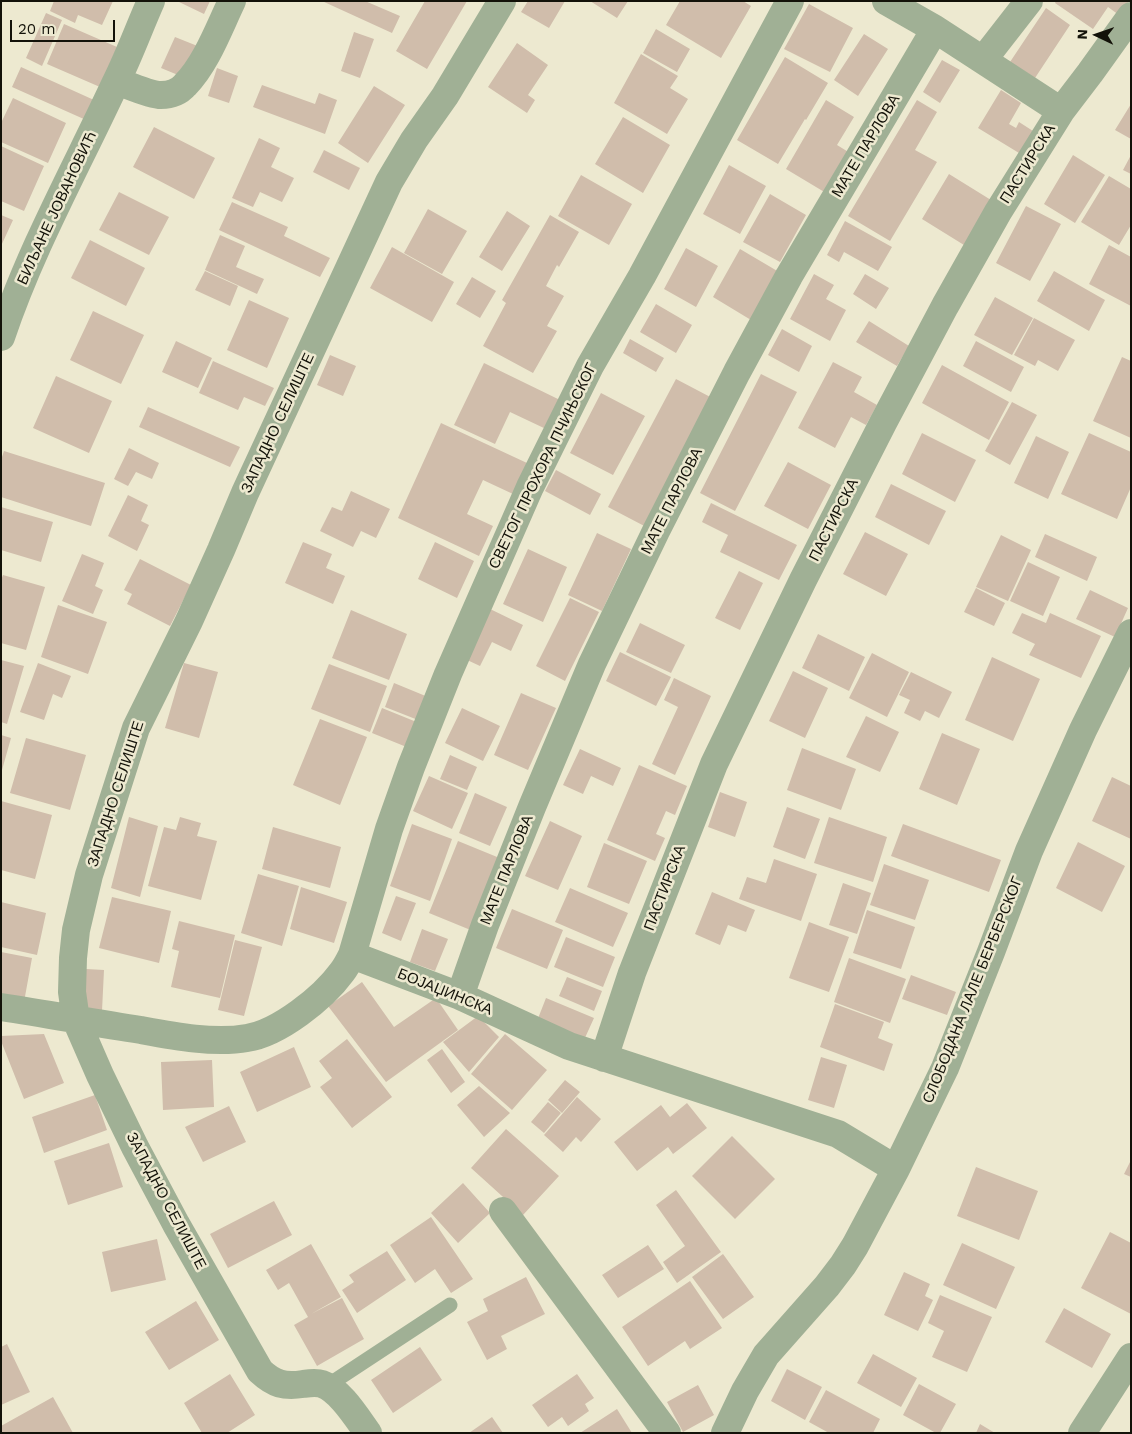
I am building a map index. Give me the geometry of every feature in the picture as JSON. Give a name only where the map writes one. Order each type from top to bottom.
[{"type":"street","name":"БИЉАНЕ ЈОВАНОВИЋ","points":[[1,336],[36,248],[117,81],[151,1]]},
{"type":"street","points":[[117,81],[158,95],[168,95],[185,86],[203,61],[232,1]]},
{"type":"street","name":"ЗАПАДНО СЕЛИШТЕ","points":[[327,1386],[313,1382],[293,1386],[279,1384],[268,1379],[260,1371],[176,1224],[100,1075],[76,1020],[73,1005],[72,976],[76,930],[89,875],[136,728],[222,550],[246,493],[389,182],[502,1]]},
{"type":"street","name":"СВЕТОГ ПРОХОРА ПЧИЊСКОГ","points":[[352,956],[389,829],[410,768],[448,674],[530,486],[590,366],[642,276],[790,1]]},
{"type":"street","points":[[886,1],[984,60],[1061,111]]},
{"type":"street","points":[[984,60],[1029,1]]},
{"type":"street","name":"ПАСТИРСКА","points":[[604,1058],[632,973],[718,756],[803,580],[883,423],[945,306],[998,212],[1061,111],[1131,16]]},
{"type":"street","name":"МАТЕ ПАРЛОВА","points":[[460,996],[485,924],[584,682],[656,531],[737,372],[789,276],[935,30]]},
{"type":"street","name":"СЛОБОДАНА ЛАЛЕ БЕРБЕРСКОГ","points":[[725,1433],[745,1391],[766,1355],[828,1286],[843,1265],[896,1169],[945,1068],[1033,842],[1083,730],[1131,633]]},
{"type":"street","points":[[1,1007],[198,1038],[247,1038],[266,1032],[297,1015],[327,989],[342,972],[352,956]]},
{"type":"street","name":"БОЈАЏИНСКА","points":[[352,956],[460,996],[570,1046],[838,1134],[896,1169]]},
{"type":"street","points":[[503,1211],[667,1433]]},
{"type":"street","points":[[1082,1433],[1131,1357]]},
{"type":"street","points":[[327,1386],[342,1399],[368,1433]]},
{"type":"lane","points":[[327,1386],[450,1305]]},
{"type":"building","points":[[54,1],[113,1],[102,25],[78,15],[75,23],[50,11]]},
{"type":"building","points":[[177,1],[210,1],[204,14]]},
{"type":"building","points":[[322,1],[365,1],[400,16],[392,33]]},
{"type":"building","points":[[425,1],[467,1],[427,69],[396,51]]},
{"type":"building","points":[[528,1],[565,1],[549,28],[521,12]]},
{"type":"building","points":[[590,1],[628,1],[617,18]]},
{"type":"building","points":[[680,1],[743,1],[751,6],[721,58],[666,25]]},
{"type":"building","points":[[1056,1],[1129,1],[1119,15],[1108,7],[1093,29],[1055,3]]},
{"type":"building","points":[[809,4],[853,28],[830,72],[784,49]]},
{"type":"building","points":[[1046,8],[1070,25],[1035,78],[1010,62]]},
{"type":"building","points":[[46,13],[62,20],[42,66],[26,58]]},
{"type":"building","points":[[64,24],[117,47],[100,87],[47,64]]},
{"type":"building","points":[[656,29],[690,49],[677,72],[643,53]]},
{"type":"building","points":[[354,32],[374,39],[360,78],[341,71]]},
{"type":"building","points":[[864,34],[888,49],[858,96],[834,80]]},
{"type":"building","points":[[175,37],[200,47],[178,75],[161,68]]},
{"type":"building","points":[[517,43],[548,65],[528,95],[535,100],[527,113],[488,87]]},
{"type":"building","points":[[641,54],[678,76],[670,88],[688,99],[667,134],[614,103]]},
{"type":"building","points":[[785,57],[828,83],[778,164],[737,140]]},
{"type":"building","points":[[942,60],[960,70],[940,103],[923,92]]},
{"type":"building","points":[[21,67],[94,100],[86,120],[12,87]]},
{"type":"building","points":[[217,68],[238,76],[229,103],[208,96]]},
{"type":"building","points":[[262,85],[315,104],[319,93],[337,100],[325,134],[253,107]]},
{"type":"building","points":[[374,86],[405,105],[368,163],[338,143]]},
{"type":"building","points":[[1001,90],[1021,103],[1009,124],[1016,128],[1019,122],[1033,131],[1019,153],[978,128]]},
{"type":"building","points":[[13,98],[66,123],[48,163],[1,142],[1,123]]},
{"type":"building","points":[[826,100],[854,117],[837,145],[850,153],[826,193],[786,169]]},
{"type":"building","points":[[917,100],[937,112],[915,150],[937,162],[890,241],[848,216]]},
{"type":"building","points":[[1131,104],[1131,139],[1115,130]]},
{"type":"building","points":[[623,117],[670,145],[643,193],[595,164]]},
{"type":"building","points":[[154,127],[215,158],[194,199],[133,167]]},
{"type":"building","points":[[259,138],[280,148],[271,167],[294,178],[282,202],[260,192],[253,207],[232,198]]},
{"type":"building","points":[[1,146],[44,166],[24,211],[1,201]]},
{"type":"building","points":[[324,150],[360,168],[349,190],[313,172]]},
{"type":"building","points":[[1073,155],[1105,175],[1075,223],[1044,204]]},
{"type":"building","points":[[1131,155],[1131,174],[1123,170]]},
{"type":"building","points":[[729,165],[766,186],[740,234],[703,214]]},
{"type":"building","points":[[949,174],[991,200],[964,245],[922,219]]},
{"type":"building","points":[[581,175],[632,204],[609,245],[558,216]]},
{"type":"building","points":[[1109,176],[1131,189],[1131,225],[1119,245],[1081,222]]},
{"type":"building","points":[[119,192],[169,217],[149,255],[99,230]]},
{"type":"building","points":[[770,194],[806,215],[780,262],[743,242]]},
{"type":"building","points":[[232,202],[288,227],[284,236],[330,258],[320,277],[219,230]]},
{"type":"building","points":[[1026,206],[1061,224],[1030,281],[996,263]]},
{"type":"building","points":[[428,209],[467,231],[442,274],[404,253]]},
{"type":"building","points":[[507,211],[530,226],[502,271],[479,257]]},
{"type":"building","points":[[1,215],[13,220],[1,246]]},
{"type":"building","points":[[550,215],[579,232],[559,267],[557,265],[546,286],[564,296],[547,326],[557,331],[533,373],[483,346],[506,303],[502,300]]},
{"type":"building","points":[[845,221],[892,247],[878,271],[844,252],[839,262],[827,255]]},
{"type":"building","points":[[220,235],[245,246],[236,267],[264,279],[257,294],[205,270]]},
{"type":"building","points":[[90,240],[145,268],[126,306],[71,278]]},
{"type":"building","points":[[1109,245],[1131,257],[1131,306],[1089,284]]},
{"type":"building","points":[[392,247],[454,282],[432,322],[370,288]]},
{"type":"building","points":[[686,248],[718,266],[696,307],[664,289]]},
{"type":"building","points":[[740,249],[779,272],[751,320],[713,297]]},
{"type":"building","points":[[205,271],[238,286],[230,306],[195,290]]},
{"type":"building","points":[[1054,271],[1105,300],[1089,331],[1037,301]]},
{"type":"building","points":[[814,274],[834,285],[826,299],[846,310],[830,341],[790,319]]},
{"type":"building","points":[[865,274],[889,288],[876,309],[853,294]]},
{"type":"building","points":[[472,277],[496,291],[480,318],[456,304]]},
{"type":"building","points":[[995,297],[1033,318],[1012,355],[974,335]]},
{"type":"building","points":[[249,300],[289,318],[267,368],[227,350]]},
{"type":"building","points":[[656,304],[692,325],[676,353],[640,332]]},
{"type":"building","points":[[93,311],[144,335],[121,384],[70,360]]},
{"type":"building","points":[[1034,318],[1075,340],[1058,371],[1038,360],[1035,366],[1014,355]]},
{"type":"building","points":[[869,321],[909,346],[897,366],[856,342]]},
{"type":"building","points":[[782,329],[812,346],[799,372],[768,355]]},
{"type":"building","points":[[630,339],[664,358],[656,372],[623,353]]},
{"type":"building","points":[[176,341],[212,358],[198,388],[162,372]]},
{"type":"building","points":[[976,341],[1024,367],[1011,392],[963,366]]},
{"type":"building","points":[[330,355],[356,366],[343,396],[317,385]]},
{"type":"building","points":[[1122,357],[1131,361],[1131,438],[1093,421]]},
{"type":"building","points":[[213,361],[274,388],[265,406],[244,397],[238,410],[199,393]]},
{"type":"building","points":[[833,362],[862,377],[854,392],[877,405],[866,425],[851,417],[835,448],[798,428]]},
{"type":"building","points":[[484,363],[560,400],[546,429],[510,412],[495,444],[454,425]]},
{"type":"building","points":[[942,365],[1009,402],[989,440],[922,403]]},
{"type":"building","points":[[761,374],[797,392],[735,511],[700,493]]},
{"type":"building","points":[[56,376],[112,401],[89,453],[33,428]]},
{"type":"building","points":[[676,379],[716,400],[650,529],[608,507]]},
{"type":"building","points":[[601,393],[645,416],[613,475],[570,453]]},
{"type":"building","points":[[1012,402],[1037,415],[1010,465],[985,451]]},
{"type":"building","points":[[148,407],[240,447],[230,467],[139,427]]},
{"type":"building","points":[[441,423],[527,463],[513,494],[483,480],[467,514],[493,526],[479,556],[398,518]]},
{"type":"building","points":[[922,433],[976,460],[955,502],[902,474]]},
{"type":"building","points":[[1089,433],[1131,452],[1131,487],[1117,519],[1061,494]]},
{"type":"building","points":[[1036,436],[1069,452],[1048,499],[1014,483]]},
{"type":"building","points":[[129,448],[159,463],[152,479],[136,472],[128,486],[114,479]]},
{"type":"building","points":[[4,451],[105,483],[91,526],[1,497],[1,460]]},
{"type":"building","points":[[788,462],[831,485],[808,529],[764,506]]},
{"type":"building","points":[[556,470],[601,494],[590,515],[545,491]]},
{"type":"building","points":[[891,484],[946,511],[929,545],[875,517]]},
{"type":"building","points":[[351,491],[390,509],[376,538],[361,531],[353,547],[320,531],[332,507],[342,511]]},
{"type":"building","points":[[128,495],[148,505],[141,521],[149,525],[137,551],[108,536]]},
{"type":"building","points":[[711,503],[797,545],[779,580],[720,552],[728,535],[702,522]]},
{"type":"building","points":[[1,507],[53,522],[41,562],[1,550]]},
{"type":"building","points":[[865,532],[908,554],[886,596],[843,574]]},
{"type":"building","points":[[597,533],[631,549],[602,611],[568,595]]},
{"type":"building","points":[[1045,534],[1097,557],[1087,581],[1035,557]]},
{"type":"building","points":[[1001,535],[1031,550],[1008,601],[976,587]]},
{"type":"building","points":[[303,542],[332,554],[326,568],[345,576],[333,604],[285,583]]},
{"type":"building","points":[[435,542],[474,561],[457,598],[418,579]]},
{"type":"building","points":[[528,549],[567,567],[543,622],[503,604]]},
{"type":"building","points":[[82,554],[104,563],[95,586],[103,590],[93,614],[62,601]]},
{"type":"building","points":[[140,559],[191,585],[170,626],[127,604],[132,594],[124,590]]},
{"type":"building","points":[[1028,562],[1060,577],[1043,616],[1010,601]]},
{"type":"building","points":[[739,571],[763,583],[740,630],[715,618]]},
{"type":"building","points":[[3,575],[45,587],[26,650],[1,643],[1,580]]},
{"type":"building","points":[[976,588],[1005,603],[994,626],[964,612]]},
{"type":"building","points":[[1090,590],[1128,608],[1115,637],[1076,619]]},
{"type":"building","points":[[570,598],[599,612],[565,681],[536,666]]},
{"type":"building","points":[[58,605],[107,622],[88,674],[41,657]]},
{"type":"building","points":[[488,608],[523,625],[511,651],[492,642],[480,666],[465,659]]},
{"type":"building","points":[[351,610],[407,634],[389,680],[332,658]]},
{"type":"building","points":[[1022,613],[1046,623],[1050,613],[1101,636],[1081,678],[1029,655],[1035,644],[1012,633]]},
{"type":"building","points":[[640,623],[685,645],[671,673],[626,652]]},
{"type":"building","points":[[818,634],[865,657],[849,691],[802,668]]},
{"type":"building","points":[[620,652],[671,677],[656,706],[606,681]]},
{"type":"building","points":[[872,653],[909,672],[887,717],[849,698]]},
{"type":"building","points":[[992,657],[1040,679],[1013,741],[965,720]]},
{"type":"building","points":[[1,660],[24,666],[7,724],[1,722]]},
{"type":"building","points":[[38,663],[71,676],[62,698],[53,694],[44,720],[20,712]]},
{"type":"building","points":[[184,663],[218,672],[199,738],[165,728]]},
{"type":"building","points":[[329,664],[387,686],[370,732],[311,709]]},
{"type":"building","points":[[793,671],[828,688],[805,738],[769,721]]},
{"type":"building","points":[[911,672],[952,692],[939,718],[925,711],[920,721],[904,713],[910,700],[899,695]]},
{"type":"building","points":[[674,678],[711,696],[675,775],[652,764],[678,707],[664,700]]},
{"type":"building","points":[[394,683],[428,697],[418,720],[385,707]]},
{"type":"building","points":[[521,693],[556,708],[528,770],[494,755]]},
{"type":"building","points":[[382,708],[419,723],[409,748],[372,733]]},
{"type":"building","points":[[462,708],[500,726],[483,761],[445,743]]},
{"type":"building","points":[[866,716],[899,732],[880,772],[846,757]]},
{"type":"building","points":[[320,719],[367,737],[340,805],[293,785]]},
{"type":"building","points":[[942,733],[980,749],[957,805],[919,789]]},
{"type":"building","points":[[1,735],[11,738],[2,770],[1,770]]},
{"type":"building","points":[[26,738],[86,755],[70,810],[10,793]]},
{"type":"building","points":[[802,748],[856,769],[841,810],[787,790]]},
{"type":"building","points":[[580,749],[621,768],[613,786],[591,776],[583,794],[563,785]]},
{"type":"building","points":[[450,755],[477,767],[467,790],[440,779]]},
{"type":"building","points":[[639,765],[687,786],[675,815],[666,811],[656,834],[665,838],[655,861],[607,840]]},
{"type":"building","points":[[429,776],[468,793],[452,829],[413,811]]},
{"type":"building","points":[[1112,777],[1131,786],[1131,839],[1092,821]]},
{"type":"building","points":[[720,792],[747,802],[735,837],[708,827]]},
{"type":"building","points":[[475,793],[507,807],[490,846],[459,833]]},
{"type":"building","points":[[1,801],[52,815],[35,879],[1,870]]},
{"type":"building","points":[[787,807],[820,819],[805,859],[773,847]]},
{"type":"building","points":[[129,817],[158,826],[140,897],[111,888]]},
{"type":"building","points":[[180,817],[201,823],[197,836],[217,841],[201,900],[148,886],[164,827],[176,830]]},
{"type":"building","points":[[829,817],[887,837],[873,882],[814,863]]},
{"type":"building","points":[[550,821],[582,836],[558,890],[525,876]]},
{"type":"building","points":[[412,824],[452,839],[430,901],[390,886]]},
{"type":"building","points":[[903,824],[1001,860],[989,892],[891,856]]},
{"type":"building","points":[[273,827],[341,847],[330,888],[262,869]]},
{"type":"building","points":[[458,841],[502,859],[473,931],[429,913]]},
{"type":"building","points":[[1078,842],[1125,866],[1102,912],[1056,888]]},
{"type":"building","points":[[604,843],[647,861],[629,904],[587,887]]},
{"type":"building","points":[[774,859],[817,874],[801,921],[739,899],[747,877],[766,883]]},
{"type":"building","points":[[884,864],[929,880],[915,920],[870,905]]},
{"type":"building","points":[[258,874],[299,886],[282,946],[241,933]]},
{"type":"building","points":[[843,883],[871,893],[857,934],[829,925]]},
{"type":"building","points":[[301,887],[347,902],[334,943],[290,929]]},
{"type":"building","points":[[570,888],[628,913],[613,947],[555,922]]},
{"type":"building","points":[[712,892],[755,910],[746,932],[728,925],[720,945],[695,934]]},
{"type":"building","points":[[396,896],[416,903],[401,941],[382,933]]},
{"type":"building","points":[[112,897],[171,911],[159,963],[99,948]]},
{"type":"building","points":[[1,902],[46,913],[37,955],[1,947]]},
{"type":"building","points":[[512,909],[563,930],[547,969],[496,948]]},
{"type":"building","points":[[867,910],[915,927],[901,969],[853,953]]},
{"type":"building","points":[[179,921],[235,935],[220,998],[171,987],[179,951],[172,949]]},
{"type":"building","points":[[809,922],[849,937],[829,992],[789,978]]},
{"type":"building","points":[[422,929],[448,939],[435,971],[410,962]]},
{"type":"building","points":[[566,937],[615,957],[603,987],[554,967]]},
{"type":"building","points":[[235,940],[262,947],[244,1016],[218,1010]]},
{"type":"building","points":[[1,952],[32,958],[24,1002],[1,998]]},
{"type":"building","points":[[849,958],[906,979],[890,1023],[834,1002]]},
{"type":"building","points":[[86,969],[104,970],[102,1011],[83,1010]]},
{"type":"building","points":[[911,975],[956,992],[947,1015],[902,999]]},
{"type":"building","points":[[567,977],[602,991],[594,1011],[559,996]]},
{"type":"building","points":[[362,982],[394,1027],[436,998],[458,1030],[386,1082],[328,1006]]},
{"type":"building","points":[[546,998],[594,1018],[584,1040],[537,1021]]},
{"type":"building","points":[[835,1004],[884,1022],[878,1038],[893,1044],[884,1071],[820,1047]]},
{"type":"building","points":[[478,1016],[499,1037],[469,1072],[443,1042]]},
{"type":"building","points":[[44,1034],[64,1083],[24,1099],[1,1041],[1,1036]]},
{"type":"building","points":[[505,1034],[547,1070],[512,1110],[471,1074]]},
{"type":"building","points":[[347,1039],[392,1097],[352,1128],[320,1087],[332,1078],[319,1061]]},
{"type":"building","points":[[294,1047],[311,1087],[257,1112],[240,1072]]},
{"type":"building","points":[[442,1049],[465,1082],[451,1093],[427,1060]]},
{"type":"building","points":[[821,1057],[847,1065],[834,1108],[808,1100]]},
{"type":"building","points":[[212,1060],[214,1107],[163,1110],[161,1062]]},
{"type":"building","points":[[565,1080],[580,1092],[562,1113],[548,1100]]},
{"type":"building","points":[[479,1086],[510,1113],[484,1137],[457,1105]]},
{"type":"building","points":[[95,1095],[107,1130],[44,1153],[32,1117]]},
{"type":"building","points":[[577,1097],[601,1119],[581,1142],[576,1137],[563,1152],[544,1135]]},
{"type":"building","points":[[548,1102],[561,1113],[544,1133],[531,1122]]},
{"type":"building","points":[[687,1103],[707,1128],[673,1154],[668,1147],[637,1171],[614,1142],[661,1105],[670,1117]]},
{"type":"building","points":[[229,1106],[246,1142],[203,1162],[185,1127]]},
{"type":"building","points":[[506,1129],[559,1176],[523,1215],[471,1168]]},
{"type":"building","points":[[732,1136],[775,1179],[735,1219],[692,1176]]},
{"type":"building","points":[[109,1143],[123,1187],[68,1205],[54,1161]]},
{"type":"building","points":[[1131,1160],[1131,1177],[1124,1174]]},
{"type":"building","points":[[976,1167],[1038,1191],[1019,1240],[957,1216]]},
{"type":"building","points":[[463,1183],[490,1213],[458,1243],[431,1213]]},
{"type":"building","points":[[676,1190],[721,1252],[677,1283],[663,1262],[685,1246],[656,1205]]},
{"type":"building","points":[[274,1201],[292,1235],[228,1268],[210,1234]]},
{"type":"building","points":[[431,1217],[473,1279],[451,1293],[435,1269],[415,1283],[390,1245]]},
{"type":"building","points":[[1110,1232],[1131,1243],[1131,1314],[1081,1288]]},
{"type":"building","points":[[157,1239],[166,1280],[111,1292],[102,1252]]},
{"type":"building","points":[[962,1243],[1015,1267],[996,1309],[943,1285]]},
{"type":"building","points":[[311,1244],[341,1297],[311,1314],[342,1298],[364,1339],[317,1366],[294,1325],[308,1317],[289,1283],[278,1290],[266,1270]]},
{"type":"building","points":[[648,1245],[664,1269],[618,1298],[602,1275]]},
{"type":"building","points":[[387,1251],[406,1280],[357,1313],[342,1290],[354,1282],[349,1275]]},
{"type":"building","points":[[723,1254],[754,1297],[723,1319],[692,1277]]},
{"type":"building","points":[[904,1272],[930,1284],[925,1296],[933,1300],[918,1331],[884,1315]]},
{"type":"building","points":[[526,1277],[545,1314],[501,1336],[507,1349],[487,1360],[467,1322],[488,1311],[483,1299]]},
{"type":"building","points":[[690,1281],[722,1328],[690,1349],[685,1341],[648,1366],[622,1327]]},
{"type":"building","points":[[940,1295],[992,1317],[967,1372],[932,1357],[944,1331],[928,1323]]},
{"type":"building","points":[[196,1301],[219,1340],[169,1370],[145,1332]]},
{"type":"building","points":[[1064,1308],[1111,1334],[1092,1368],[1045,1342]]},
{"type":"building","points":[[7,1344],[30,1392],[1,1405],[1,1347]]},
{"type":"building","points":[[420,1347],[442,1380],[393,1413],[371,1380]]},
{"type":"building","points":[[873,1354],[917,1378],[901,1407],[857,1383]]},
{"type":"building","points":[[787,1369],[822,1387],[805,1420],[771,1401]]},
{"type":"building","points":[[230,1374],[255,1415],[227,1433],[202,1433],[184,1403]]},
{"type":"building","points":[[577,1374],[594,1398],[585,1404],[589,1411],[568,1426],[562,1417],[548,1427],[532,1405]]},
{"type":"building","points":[[919,1384],[956,1404],[940,1433],[936,1433],[903,1415]]},
{"type":"building","points":[[698,1385],[714,1415],[683,1432],[667,1402]]},
{"type":"building","points":[[826,1390],[880,1419],[873,1433],[829,1433],[809,1422]]},
{"type":"building","points":[[53,1397],[73,1433],[1,1433],[1,1426]]},
{"type":"building","points":[[617,1409],[632,1433],[580,1433]]},
{"type":"building","points":[[492,1417],[503,1433],[469,1433]]},
{"type":"building","points":[[980,1424],[995,1433],[976,1433]]}]
